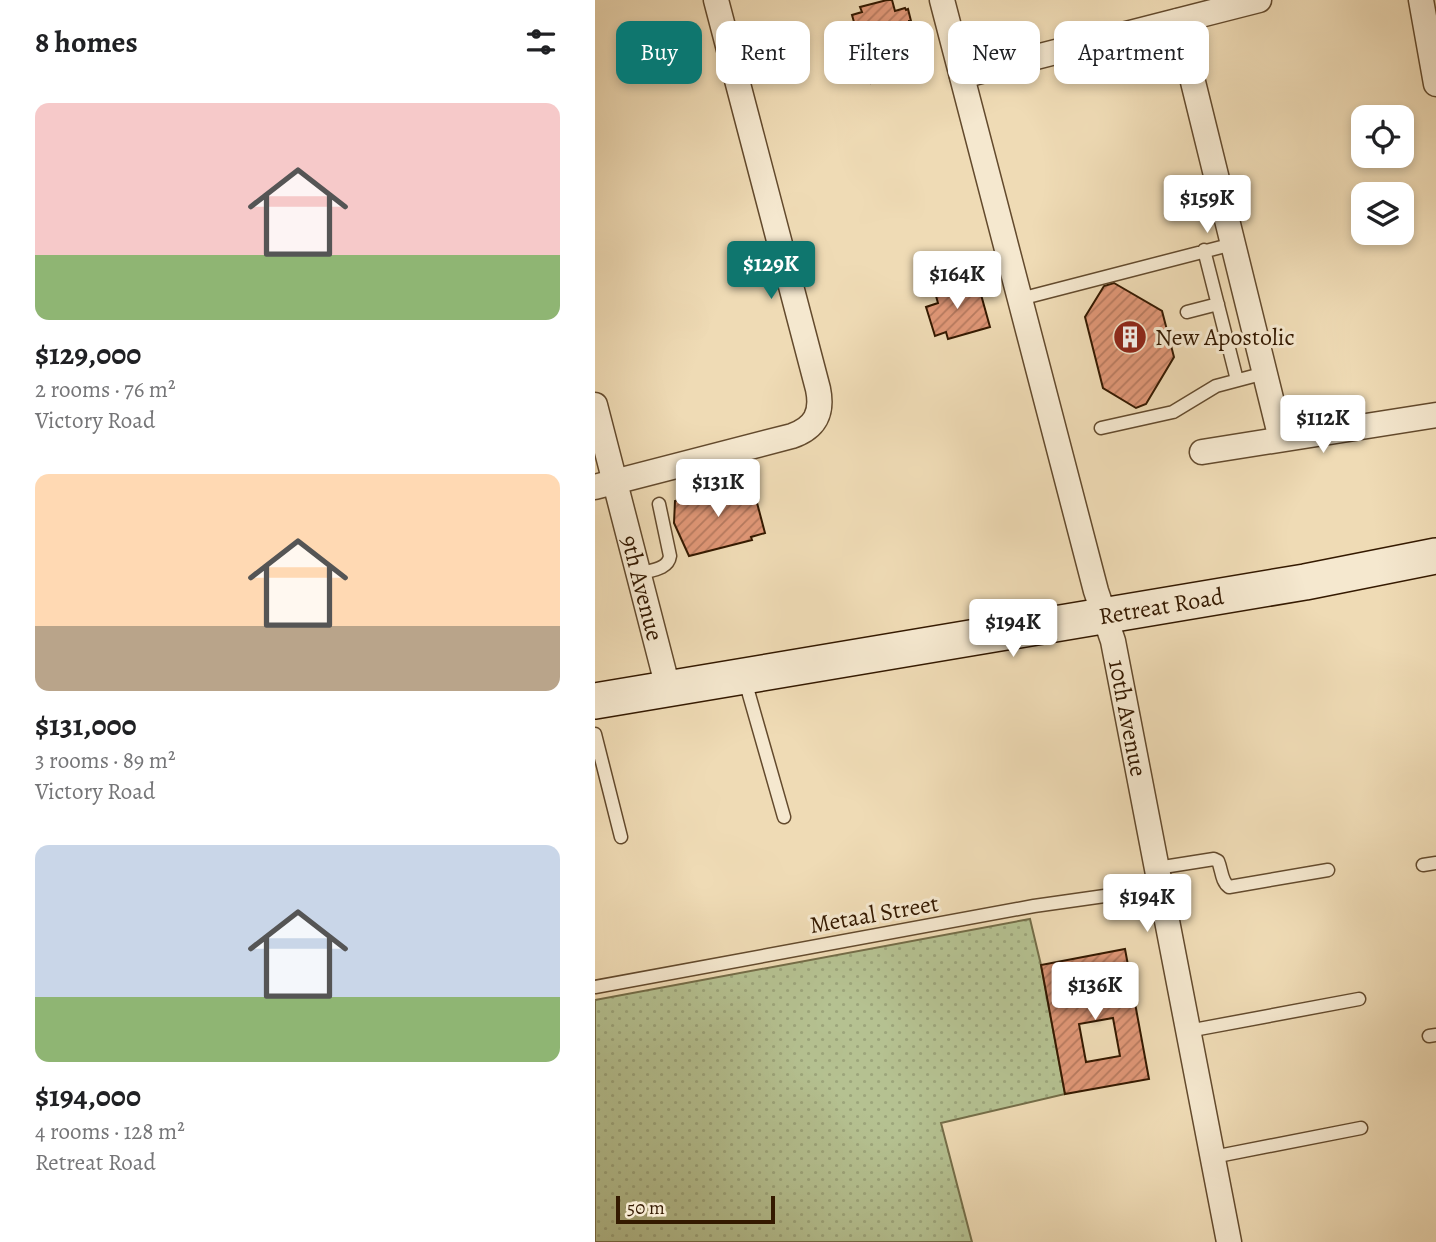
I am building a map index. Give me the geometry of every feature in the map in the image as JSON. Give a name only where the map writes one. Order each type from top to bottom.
[{"type":"main road","name":"Retreat Road","points":[[595,701],[1305,582],[1436,556]]},
{"type":"street","points":[[605,485],[792,436],[809,427],[819,410],[818,389],[716,0]]},
{"type":"street","name":"10th Avenue","points":[[942,0],[948,23]]},
{"type":"street","points":[[1178,21],[1259,0]]},
{"type":"street","points":[[1420,0],[1436,84]]},
{"type":"street","name":"10th Avenue","points":[[964,84],[1096,592],[1113,641],[1229,1242]]},
{"type":"street","points":[[1194,84],[1233,244],[1237,320],[1265,373],[1281,439]]},
{"type":"street","name":"9th Avenue","points":[[595,405],[605,485],[638,574],[668,688]]},
{"type":"street","points":[[1202,452],[1436,415]]},
{"type":"lane","points":[[1020,299],[1233,244]]},
{"type":"lane","points":[[1205,250],[1218,303],[1237,320],[1237,380]]},
{"type":"lane","points":[[1188,312],[1218,303]]},
{"type":"lane","points":[[1101,428],[1173,412],[1213,387],[1265,373]]},
{"type":"lane","points":[[638,574],[666,566],[669,562],[659,504]]},
{"type":"lane","points":[[744,677],[784,817]]},
{"type":"lane","points":[[595,734],[621,837]]},
{"type":"lane","name":"Metaal Street","points":[[595,986],[1034,906],[1159,878],[1214,859],[1218,862],[1223,880],[1229,887],[1328,870]]},
{"type":"lane","points":[[1188,1031],[1359,999]]},
{"type":"lane","points":[[1213,1157],[1361,1128]]},
{"type":"green space","points":[[1030,919],[1065,1094],[941,1123],[972,1242],[595,1242],[595,1000]]},
{"type":"building","points":[[892,0],[895,11],[908,9],[911,21],[854,21],[852,15],[862,12],[860,7]]},
{"type":"building","points":[[965,280],[969,294],[980,291],[990,327],[948,339],[946,332],[935,336],[926,307],[938,303],[934,289]]},
{"type":"building","name":"New Apostolic","points":[[1114,283],[1162,311],[1174,357],[1146,404],[1136,408],[1103,388],[1085,317],[1104,286]]},
{"type":"building","points":[[737,484],[738,487],[752,484],[765,533],[751,537],[752,540],[689,556],[674,523],[675,501]]},
{"type":"building","points":[[1125,949],[1149,1079],[1065,1094],[1041,965]],"holes":[[[1113,1018],[1120,1056],[1086,1062],[1079,1024]]]},
{"type":"place","name":"New Apostolic","points":[[1130,337]]}]
